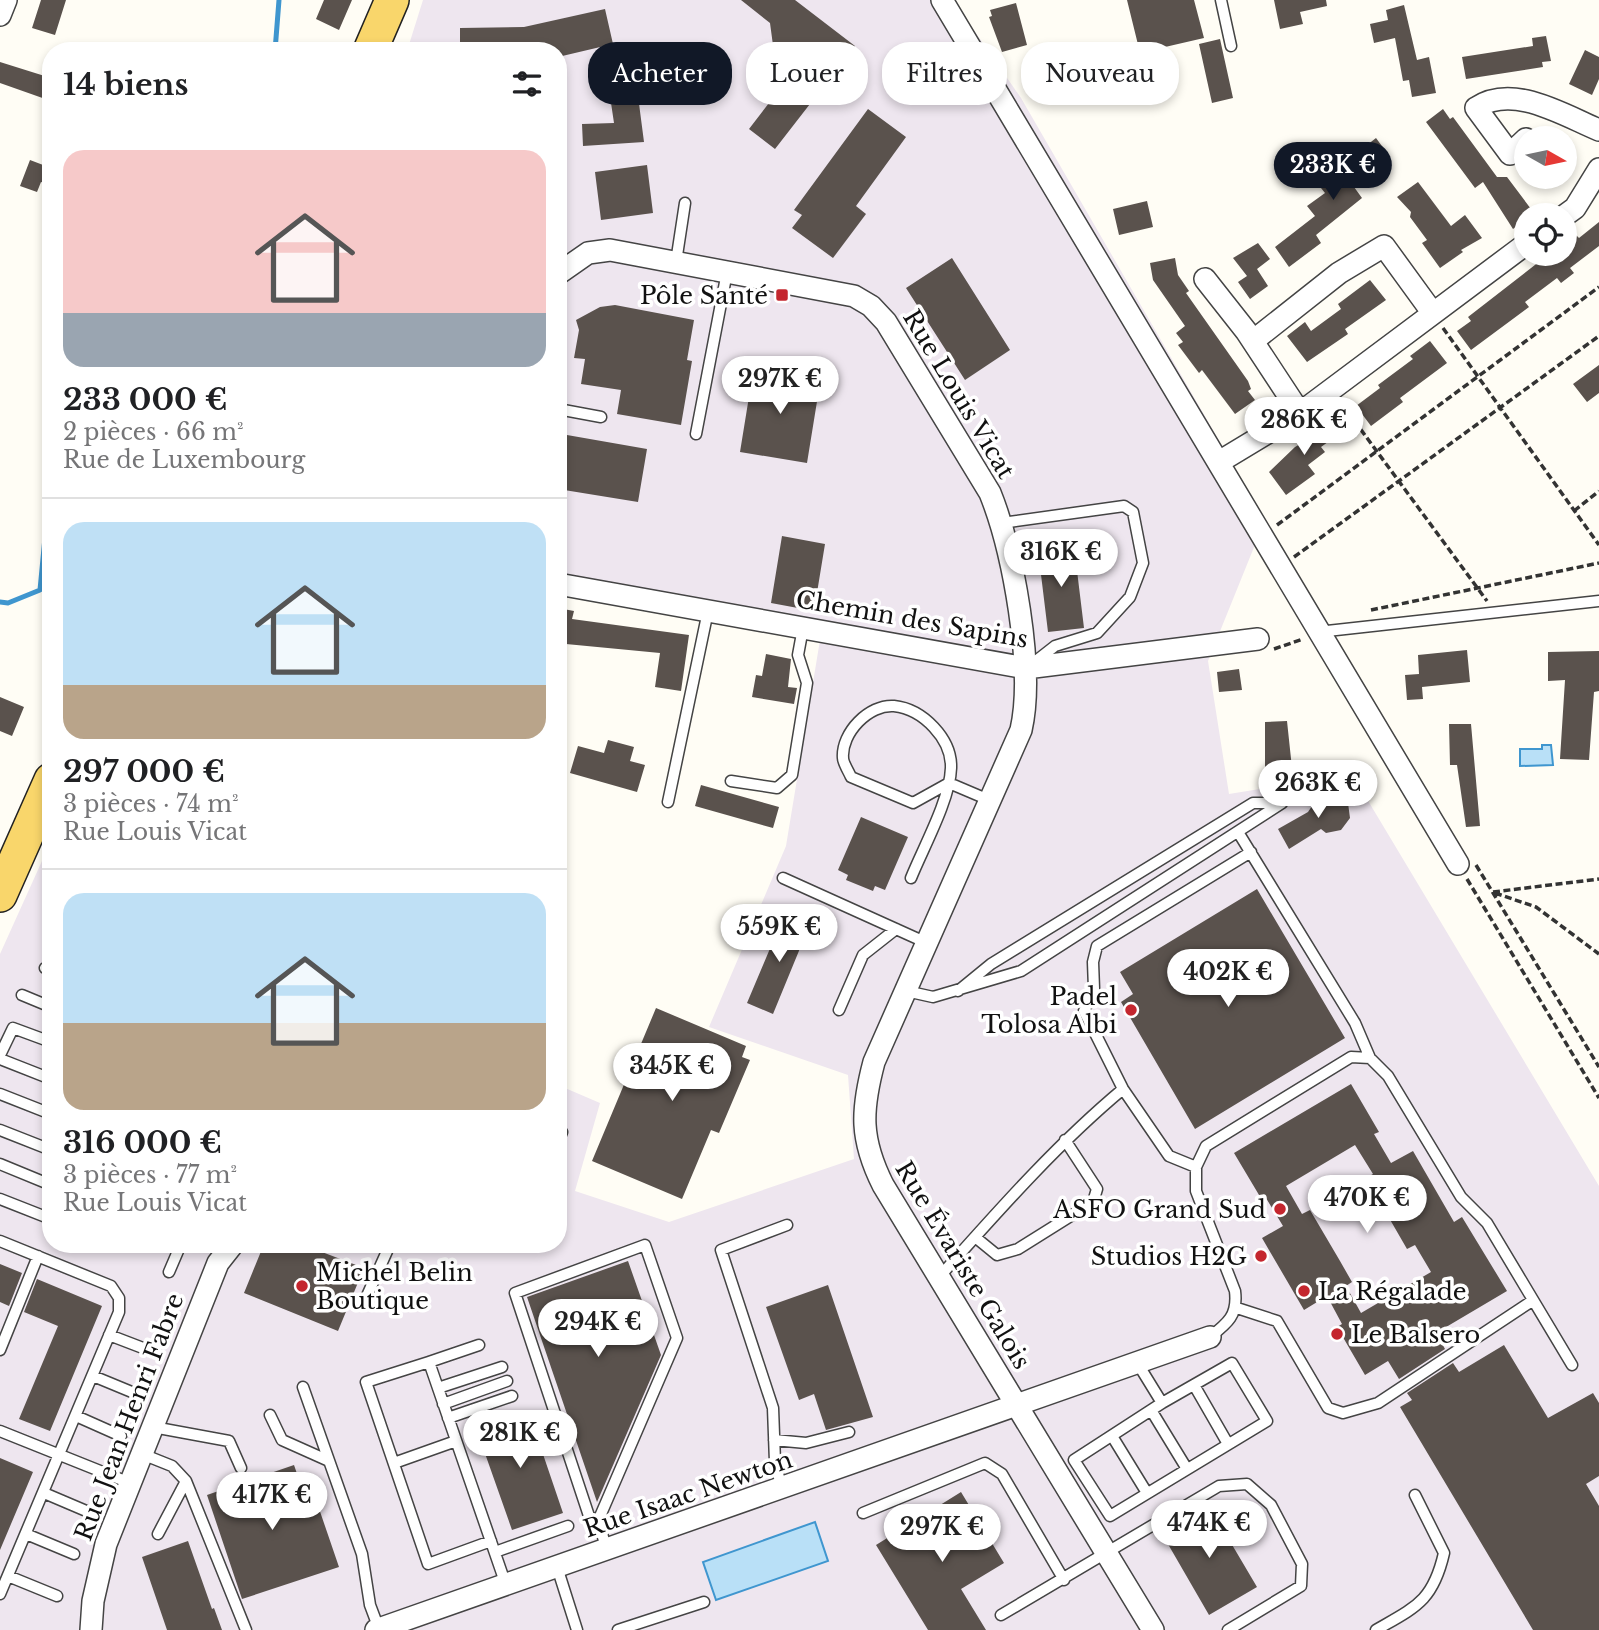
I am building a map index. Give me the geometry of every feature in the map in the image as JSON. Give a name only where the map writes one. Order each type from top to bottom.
[{"type":"main road","points":[[374,42],[392,0]]},
{"type":"main road","points":[[0,895],[42,800]]},
{"type":"street","points":[[0,15],[6,0]]},
{"type":"street","points":[[942,0],[1458,864]]},
{"type":"street","points":[[1514,150],[1510,154],[1476,108],[1488,100],[1522,99],[1599,130]]},
{"type":"street","points":[[1532,126],[1541,106]]},
{"type":"street","points":[[1577,205],[1599,169]]},
{"type":"street","points":[[1253,341],[1339,273],[1384,246],[1432,313]]},
{"type":"street","name":"Rue Louis Vicat","points":[[567,268],[588,253],[610,250],[854,296],[871,306],[886,322],[983,481],[1002,523],[1027,668]]},
{"type":"street","points":[[1219,462],[1300,413],[1514,253]]},
{"type":"street","points":[[1205,279],[1253,341],[1300,413]]},
{"type":"street","name":"Chemin des Sapins","points":[[567,586],[1027,668],[1258,639]]},
{"type":"street","name":"Rue Évariste Galois","points":[[1027,668],[1025,711],[1021,730],[874,1062],[864,1103],[865,1136],[883,1185],[941,1275],[1017,1407],[1153,1630]]},
{"type":"street","name":"Rue Jean Henri Fabre","points":[[95,1625],[93,1601],[100,1564],[218,1263],[226,1253]]},
{"type":"street","name":"Rue Isaac Newton","points":[[377,1629],[1017,1407],[1210,1337]]},
{"type":"lane","points":[[1221,0],[1231,46]]},
{"type":"lane","points":[[676,262],[685,203]]},
{"type":"lane","points":[[696,434],[727,272]]},
{"type":"lane","points":[[567,410],[601,416]]},
{"type":"lane","points":[[1002,523],[1124,506],[1133,512],[1143,563],[1130,597],[1097,633],[1055,646],[1027,668]]},
{"type":"lane","points":[[1318,632],[1599,601]]},
{"type":"lane","points":[[668,802],[709,611]]},
{"type":"lane","points":[[731,780],[777,788],[792,775],[807,683],[798,654],[803,628]]},
{"type":"lane","points":[[911,878],[949,783],[952,765],[944,740],[923,717],[893,706],[867,713],[848,734],[843,758],[851,777],[913,803],[949,783]]},
{"type":"lane","points":[[949,783],[989,800]]},
{"type":"lane","points":[[906,991],[933,997],[958,991],[1021,971],[1282,803],[1253,803],[991,964],[958,991]]},
{"type":"lane","points":[[1238,832],[1355,1023],[1370,1058],[1388,1076],[1461,1197],[1487,1223],[1572,1365]]},
{"type":"lane","points":[[1196,1167],[1169,1156],[1123,1089],[1084,1011],[1094,989],[1093,962],[1097,946],[1251,852]]},
{"type":"lane","points":[[783,878],[927,943]]},
{"type":"lane","points":[[839,1010],[863,955],[896,929]]},
{"type":"lane","points":[[22,995],[42,1003]]},
{"type":"lane","points":[[42,1039],[13,1028],[0,1057],[42,1075]]},
{"type":"lane","points":[[1210,1337],[1231,1320],[1237,1308],[1235,1291],[1196,1191],[1196,1167],[1206,1146],[1351,1058],[1370,1058]]},
{"type":"lane","points":[[941,1275],[1065,1140],[1123,1089]]},
{"type":"lane","points":[[0,1094],[42,1110]]},
{"type":"lane","points":[[0,1129],[42,1146]]},
{"type":"lane","points":[[975,1237],[997,1255],[1018,1249],[1093,1202],[1097,1189],[1065,1140]]},
{"type":"lane","points":[[0,1164],[42,1181]]},
{"type":"lane","points":[[0,1199],[42,1215]]},
{"type":"lane","points":[[782,1489],[775,1462],[773,1408],[721,1250],[786,1225]]},
{"type":"lane","points":[[0,1241],[111,1286],[119,1298],[119,1312],[0,1594]]},
{"type":"lane","points":[[597,1521],[677,1338],[645,1245],[514,1293],[589,1516],[597,1521],[607,1550]]},
{"type":"lane","points":[[169,1272],[177,1253]]},
{"type":"lane","points":[[366,1298],[386,1253]]},
{"type":"lane","points":[[0,1350],[38,1256]]},
{"type":"lane","points":[[1237,1308],[1277,1321],[1328,1408],[1343,1413],[1378,1403],[1532,1301]]},
{"type":"lane","points":[[109,1335],[156,1353]]},
{"type":"lane","points":[[479,1345],[366,1382],[428,1564],[568,1526]]},
{"type":"lane","points":[[429,1362],[506,1585]]},
{"type":"lane","points":[[1231,1363],[1267,1420],[1110,1516],[1074,1460],[1194,1385],[1231,1363]]},
{"type":"lane","points":[[1138,1364],[1162,1403]]},
{"type":"lane","points":[[438,1388],[502,1367]]},
{"type":"lane","points":[[93,1376],[139,1395]]},
{"type":"lane","points":[[443,1404],[507,1381]]},
{"type":"lane","points":[[1194,1385],[1228,1444]]},
{"type":"lane","points":[[303,1387],[362,1553],[370,1605],[377,1629]]},
{"type":"lane","points":[[448,1419],[512,1396]]},
{"type":"lane","points":[[1151,1410],[1187,1469]]},
{"type":"lane","points":[[270,1415],[282,1440],[329,1461]]},
{"type":"lane","points":[[76,1416],[121,1436]]},
{"type":"lane","points":[[153,1427],[229,1441],[241,1468]]},
{"type":"lane","points":[[0,1431],[130,1483]]},
{"type":"lane","points":[[774,1440],[806,1443],[849,1432]]},
{"type":"lane","points":[[1112,1436],[1147,1493]]},
{"type":"lane","points":[[394,1463],[456,1441]]},
{"type":"lane","points":[[142,1454],[172,1466],[187,1481],[246,1630]]},
{"type":"lane","points":[[863,1513],[985,1463],[1002,1474],[1064,1580]]},
{"type":"lane","points":[[158,1534],[187,1481]]},
{"type":"lane","points":[[1001,1615],[1219,1486],[1247,1484],[1271,1505],[1302,1564],[1301,1586],[1228,1630]]},
{"type":"lane","points":[[44,1493],[91,1513]]},
{"type":"lane","points":[[1376,1630],[1415,1607],[1437,1581],[1444,1553],[1415,1495]]},
{"type":"lane","points":[[26,1534],[74,1554]]},
{"type":"lane","points":[[557,1567],[577,1630]]},
{"type":"lane","points":[[8,1576],[57,1596]]},
{"type":"lane","points":[[618,1630],[704,1602]]},
{"type":"path","points":[[1269,524],[1272,528],[1599,287]]},
{"type":"path","points":[[1432,313],[1499,410],[1599,545]]},
{"type":"path","points":[[1292,559],[1599,336]]},
{"type":"path","points":[[1331,389],[1496,614]]},
{"type":"path","points":[[1574,510],[1599,491]]},
{"type":"path","points":[[1285,549],[1298,569]]},
{"type":"path","points":[[1370,610],[1479,590],[1599,563]]},
{"type":"path","points":[[1258,639],[1264,650],[1282,648],[1318,632]]},
{"type":"path","points":[[1599,1067],[1471,857],[1458,864],[1599,1098]]},
{"type":"path","points":[[1493,892],[1599,879]]},
{"type":"path","points":[[1493,892],[1536,907],[1599,954]]},
{"type":"shaded area","points":[[423,0],[953,0],[982,42],[882,42],[882,105],[1007,105],[1007,78],[1021,98],[1021,105],[1025,105],[1265,520],[1208,661],[1229,794],[1352,774],[1599,1186],[1599,1630],[0,1630],[0,954],[42,861],[42,1253],[567,1253],[567,1089],[600,1103],[575,1191],[669,1222],[854,1159],[848,1075],[709,1027],[786,846],[820,640],[567,592],[567,42],[410,42]]},
{"type":"water","points":[[1542,745],[1551,745],[1553,765],[1520,766],[1520,749],[1542,749]]},
{"type":"water","points":[[815,1522],[828,1561],[716,1600],[703,1562]]},
{"type":"building","points":[[41,0],[66,0],[55,35],[32,28]]},
{"type":"building","points":[[324,0],[352,0],[339,30],[316,19]]},
{"type":"building","points":[[741,0],[795,0],[850,42],[773,42],[770,23]]},
{"type":"building","points":[[1127,0],[1194,0],[1204,38],[1179,44],[1137,42]]},
{"type":"building","points":[[1274,0],[1326,0],[1327,6],[1300,12],[1303,24],[1280,29]]},
{"type":"building","points":[[1016,3],[1026,42],[1021,42],[1021,47],[1007,51],[1007,42],[998,42],[989,17],[992,16],[990,10]]},
{"type":"building","points":[[1404,5],[1417,60],[1429,57],[1436,93],[1412,97],[1409,80],[1403,81],[1395,38],[1374,43],[1370,24],[1388,20],[1386,10]]},
{"type":"building","points":[[605,9],[613,42],[588,42],[588,50],[567,55],[567,42],[460,42],[460,28],[524,27]]},
{"type":"building","points":[[1546,36],[1551,61],[1542,62],[1543,67],[1466,79],[1462,57],[1533,46],[1532,38]]},
{"type":"building","points":[[1220,39],[1233,98],[1212,103],[1199,44]]},
{"type":"building","points":[[1585,50],[1599,57],[1599,79],[1592,95],[1569,84]]},
{"type":"building","points":[[0,62],[42,75],[42,98],[0,83]]},
{"type":"building","points":[[611,105],[639,105],[644,142],[583,146],[582,124],[614,123]]},
{"type":"building","points":[[767,105],[809,105],[775,149],[749,129]]},
{"type":"building","points":[[868,109],[906,137],[856,206],[866,214],[833,258],[792,228],[802,215],[794,210]]},
{"type":"building","points":[[1443,109],[1450,119],[1453,117],[1497,177],[1507,177],[1526,203],[1514,203],[1514,228],[1483,182],[1475,188],[1426,122]]},
{"type":"building","points":[[1376,138],[1390,157],[1354,187],[1362,198],[1316,235],[1321,243],[1289,267],[1275,247],[1315,216],[1307,206],[1325,193],[1321,188],[1352,165],[1348,160]]},
{"type":"building","points":[[30,160],[42,165],[42,182],[37,192],[20,186]]},
{"type":"building","points":[[647,165],[653,213],[601,220],[595,172]]},
{"type":"building","points":[[1418,182],[1451,226],[1465,215],[1482,238],[1461,250],[1463,252],[1440,268],[1422,243],[1427,240],[1410,217],[1411,212],[1397,197]]},
{"type":"building","points":[[1147,201],[1153,227],[1119,235],[1113,209]]},
{"type":"building","points":[[1599,222],[1599,246],[1577,263],[1577,236],[1579,238]]},
{"type":"building","points":[[1258,243],[1270,259],[1257,269],[1268,286],[1250,299],[1238,282],[1247,276],[1233,258]]},
{"type":"building","points":[[952,258],[1010,350],[965,380],[906,288]]},
{"type":"building","points":[[1175,258],[1178,275],[1189,291],[1186,293],[1248,381],[1251,389],[1248,391],[1255,400],[1235,414],[1202,370],[1199,373],[1178,345],[1183,342],[1176,333],[1185,326],[1153,280],[1150,263]]},
{"type":"building","points":[[1534,266],[1573,266],[1570,268],[1574,273],[1561,283],[1557,278],[1525,302],[1529,307],[1471,350],[1457,331],[1471,321],[1468,317]]},
{"type":"building","points":[[1370,280],[1386,300],[1345,329],[1348,334],[1307,362],[1287,336],[1305,322],[1311,331],[1341,309],[1338,304]]},
{"type":"building","points":[[615,305],[694,320],[687,360],[692,361],[681,425],[617,414],[621,390],[581,384],[585,359],[574,358],[579,330],[576,320],[600,307]]},
{"type":"building","points":[[1430,341],[1447,363],[1400,398],[1403,402],[1371,426],[1356,406],[1380,388],[1378,385],[1413,359],[1410,356]]},
{"type":"building","points":[[1599,365],[1599,393],[1587,402],[1573,384]]},
{"type":"building","points":[[767,369],[808,376],[808,381],[820,383],[807,463],[740,452],[753,372],[766,374]]},
{"type":"building","points":[[1325,418],[1332,426],[1340,421],[1346,429],[1321,447],[1325,452],[1308,465],[1315,474],[1286,495],[1269,472],[1295,447],[1314,436],[1309,430]]},
{"type":"building","points":[[567,435],[647,449],[638,502],[567,490]]},
{"type":"building","points":[[782,536],[825,544],[814,611],[771,603]]},
{"type":"building","points":[[1074,546],[1084,628],[1048,632],[1038,550]]},
{"type":"building","points":[[567,610],[574,611],[572,619],[689,635],[681,691],[655,687],[660,653],[567,644]]},
{"type":"building","points":[[1467,650],[1470,682],[1422,687],[1423,699],[1407,700],[1405,675],[1419,674],[1418,655]]},
{"type":"building","points":[[1599,651],[1599,691],[1594,692],[1589,760],[1560,759],[1565,680],[1548,681],[1548,652]]},
{"type":"building","points":[[766,654],[791,659],[788,687],[797,688],[794,704],[752,697],[756,675],[762,676]]},
{"type":"building","points":[[1239,669],[1242,690],[1219,692],[1217,672]]},
{"type":"building","points":[[0,697],[24,707],[12,736],[0,731]]},
{"type":"building","points":[[1287,721],[1292,768],[1265,771],[1265,722]]},
{"type":"building","points":[[1449,724],[1471,724],[1480,826],[1466,827],[1457,765],[1450,765]]},
{"type":"building","points":[[608,740],[634,747],[630,761],[645,765],[637,792],[570,773],[578,746],[604,753]]},
{"type":"building","points":[[701,785],[779,807],[773,828],[695,806]]},
{"type":"building","points":[[1335,793],[1348,803],[1350,818],[1341,830],[1326,833],[1321,829],[1289,849],[1278,829],[1308,812],[1320,794]]},
{"type":"building","points":[[861,817],[908,837],[885,890],[875,886],[873,891],[846,880],[848,875],[838,870]]},
{"type":"building","points":[[1257,889],[1345,1038],[1195,1129],[1121,1002],[1133,994],[1120,972]]},
{"type":"building","points":[[785,913],[810,924],[773,1014],[747,1003]]},
{"type":"building","points":[[656,1008],[746,1046],[742,1057],[750,1060],[719,1133],[711,1130],[682,1199],[592,1161]]},
{"type":"building","points":[[1351,1084],[1379,1132],[1374,1134],[1391,1163],[1413,1151],[1454,1222],[1462,1217],[1507,1291],[1436,1333],[1445,1349],[1399,1379],[1388,1361],[1365,1375],[1337,1327],[1342,1324],[1327,1296],[1304,1310],[1262,1238],[1283,1226],[1266,1198],[1262,1200],[1234,1153]],"holes":[[[1355,1145],[1373,1174],[1366,1178],[1407,1249],[1415,1245],[1431,1272],[1361,1313],[1346,1286],[1352,1282],[1310,1210],[1302,1214],[1286,1186]]]},
{"type":"building","name":"Michel Belin Boutique","points":[[260,1253],[325,1253],[364,1268],[338,1331],[244,1293]]},
{"type":"building","points":[[628,1261],[661,1355],[597,1502],[527,1297]]},
{"type":"building","points":[[0,1264],[22,1273],[9,1306],[0,1302]]},
{"type":"building","points":[[37,1279],[102,1306],[50,1431],[19,1419],[58,1326],[24,1312]]},
{"type":"building","points":[[828,1285],[873,1417],[826,1430],[814,1394],[799,1400],[766,1307]]},
{"type":"building","points":[[1504,1345],[1548,1418],[1593,1393],[1599,1403],[1599,1476],[1586,1484],[1599,1506],[1599,1630],[1533,1630],[1400,1407],[1412,1400],[1407,1393],[1453,1363],[1459,1372]]},
{"type":"building","points":[[528,1410],[563,1513],[512,1530],[476,1428]]},
{"type":"building","points":[[0,1458],[33,1472],[0,1550]]},
{"type":"building","points":[[294,1465],[304,1494],[313,1491],[339,1567],[242,1599],[207,1495]]},
{"type":"building","points":[[961,1492],[1004,1563],[961,1589],[986,1630],[928,1630],[876,1545]]},
{"type":"building","points":[[1208,1504],[1257,1587],[1209,1615],[1161,1532]]},
{"type":"building","points":[[188,1541],[222,1630],[167,1630],[142,1557]]},
{"type":"waterway","points":[[276,42],[279,0]]},
{"type":"waterway","points":[[0,602],[8,603],[40,590],[42,569]]},
{"type":"place","name":"Pôle Santé","points":[[782,295]]},
{"type":"place","name":"Padel Tolosa Albi","points":[[1131,1010]]},
{"type":"place","name":"ASFO Grand Sud","points":[[1280,1209]]},
{"type":"place","name":"Studios H2G","points":[[1261,1256]]},
{"type":"place","name":"Michel Belin Boutique","points":[[302,1286]]},
{"type":"place","name":"La Régalade","points":[[1304,1291]]},
{"type":"place","name":"Le Balsero","points":[[1337,1334]]}]
